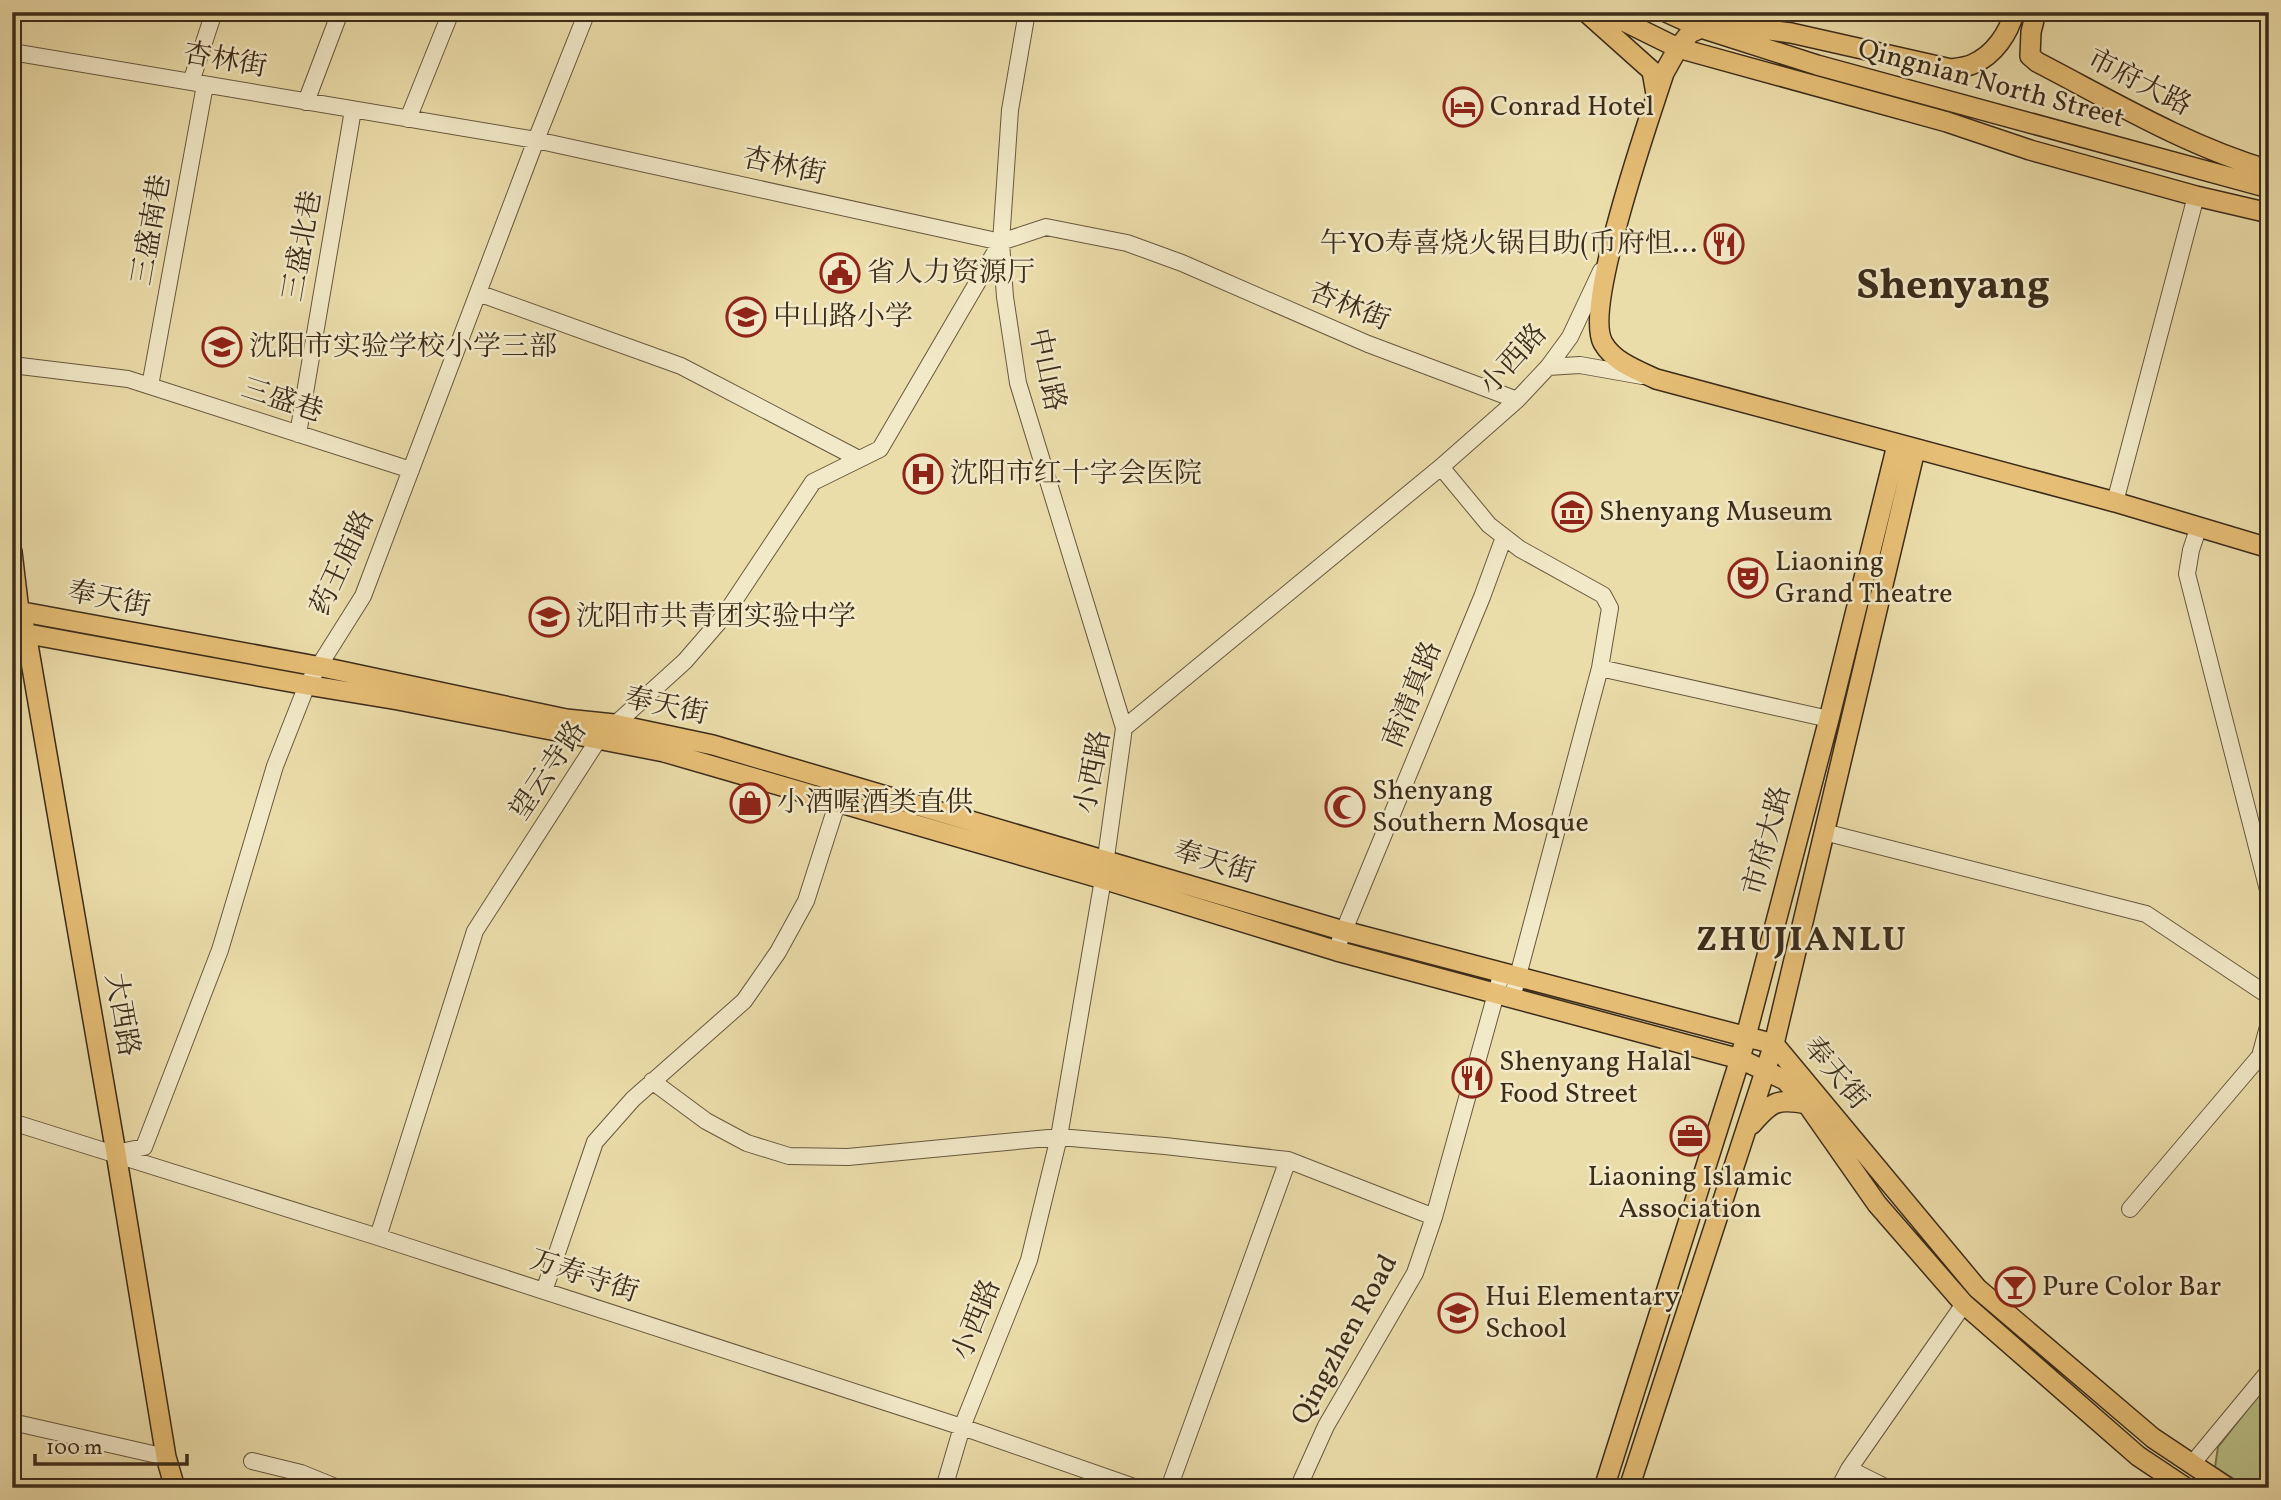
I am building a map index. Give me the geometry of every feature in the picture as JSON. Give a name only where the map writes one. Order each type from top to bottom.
[{"type":"main road","points":[[1586,12],[1652,71],[1656,97]]},
{"type":"main road","name":"Qingnian North Street","points":[[1605,12],[1678,48],[1947,122],[2030,150],[2196,196],[2269,213]]},
{"type":"main road","name":"Qingnian North Street","points":[[1666,12],[1701,28],[1817,65],[2269,188]]},
{"type":"main road","points":[[2014,12],[2000,42],[1988,54],[1973,65],[1951,69],[1791,33],[1761,29],[1701,28],[1690,33],[1664,73],[1608,253],[1598,318],[1602,342],[1616,359],[1656,379],[2115,502],[2269,548]]},
{"type":"main road","name":"市府大路","points":[[2036,12],[2029,56],[2037,62],[2200,146],[2269,170]]},
{"type":"main road","name":"市府大路","points":[[1604,1488],[1740,1059],[1829,719],[1906,448]]},
{"type":"main road","name":"市府大路","points":[[1629,1488],[1774,1044],[1824,832],[1906,448]]},
{"type":"main road","name":"大西路","points":[[12,552],[19,632],[116,1153],[166,1457],[175,1488]]},
{"type":"main road","name":"奉天街","points":[[16,610],[327,668],[566,719],[614,724],[713,745],[1104,869],[1337,951],[1740,1059],[1784,1080],[1807,1104],[1877,1204],[1964,1304],[2138,1456],[2182,1487]]},
{"type":"main road","name":"奉天街","points":[[19,632],[398,700],[664,752],[838,801],[1774,1044],[1977,1288],[2153,1438],[2228,1488]]},
{"type":"main road","points":[[1746,1130],[1769,1104],[1779,1101],[1807,1104]]},
{"type":"street","name":"三盛南巷","points":[[150,386],[198,83],[214,12]]},
{"type":"street","points":[[306,102],[340,12]]},
{"type":"street","points":[[408,119],[452,12]]},
{"type":"street","name":"药王庙路","points":[[116,1153],[144,1147],[220,950],[275,766],[307,685],[363,596],[587,12]]},
{"type":"street","name":"中山路","points":[[1027,12],[1010,110],[1001,242],[1005,297],[1018,383],[1124,728]]},
{"type":"street","name":"杏林街","points":[[12,52],[536,140],[1001,242],[1046,227],[1127,243],[1182,263],[1368,344],[1517,400]]},
{"type":"street","name":"三盛北巷","points":[[298,434],[353,110]]},
{"type":"street","points":[[2115,502],[2196,196]]},
{"type":"street","name":"望云寺路","points":[[378,1237],[475,931],[598,740],[685,661],[724,615],[813,482],[880,449],[1001,242]]},
{"type":"street","name":"小西路","points":[[944,1488],[962,1427],[1029,1260],[1059,1137],[1104,869],[1124,728],[1441,467],[1517,400],[1548,367],[1570,337],[1608,253]]},
{"type":"street","points":[[478,293],[681,366],[859,459]]},
{"type":"street","name":"三盛巷","points":[[12,365],[128,379],[411,470]]},
{"type":"street","points":[[1548,367],[1580,365],[1656,379]]},
{"type":"street","name":"Qingzhen Road","points":[[1298,1488],[1326,1426],[1415,1273],[1504,996],[1600,668],[1610,608],[1603,596],[1520,549],[1489,525],[1441,467]]},
{"type":"street","points":[[2198,528],[2187,574],[2269,894]]},
{"type":"street","name":"南清真路","points":[[1337,951],[1504,537]]},
{"type":"street","points":[[1600,668],[1829,719]]},
{"type":"street","points":[[544,1292],[595,1142],[633,1098],[744,1001],[778,952],[806,901],[838,801]]},
{"type":"street","points":[[1824,832],[2146,914],[2269,996]]},
{"type":"street","points":[[2130,1209],[2260,1055],[2269,1023]]},
{"type":"street","points":[[652,1081],[706,1121],[747,1143],[789,1156],[848,1157],[1059,1137],[1289,1160],[1434,1217]]},
{"type":"street","name":"万寿寺街","points":[[12,1122],[378,1237],[962,1427],[1137,1488]]},
{"type":"street","points":[[1169,1488],[1289,1160]]},
{"type":"street","points":[[1839,1488],[1849,1469],[1964,1304]]},
{"type":"street","points":[[2192,1464],[2269,1371]]},
{"type":"street","points":[[12,1422],[166,1457]]},
{"type":"street","points":[[252,1461],[302,1473],[338,1488]]},
{"type":"street","points":[[1849,1469],[1887,1488]]},
{"type":"green space","points":[[2269,1382],[2269,1488],[2248,1488],[2215,1467],[2218,1447]]},
{"type":"place","name":"Conrad Hotel","points":[[1463,107]]},
{"type":"place","name":"午YO寿喜烧火锅目助(币府怛...","points":[[1724,244]]},
{"type":"place","name":"省人力资源厅","points":[[840,273]]},
{"type":"place","name":"中山路小学","points":[[746,317]]},
{"type":"place","name":"沈阳市实验学校小学三部","points":[[222,347]]},
{"type":"place","name":"沈阳市红十字会医院","points":[[923,474]]},
{"type":"place","name":"Shenyang Museum","points":[[1572,512]]},
{"type":"place","name":"Liaoning Grand Theatre","points":[[1748,578]]},
{"type":"place","name":"沈阳市共青团实验中学","points":[[549,617]]},
{"type":"place","name":"小酒喔酒类直供","points":[[750,803]]},
{"type":"place","name":"Shenyang Southern Mosque","points":[[1345,807]]},
{"type":"place","name":"Shenyang Halal Food Street","points":[[1472,1078]]},
{"type":"place","name":"Liaoning Islamic Association","points":[[1690,1136]]},
{"type":"place","name":"Pure Color Bar","points":[[2015,1287]]},
{"type":"place","name":"Hui Elementary School","points":[[1458,1313]]},
{"type":"district","name":"Shenyang","points":[[1953,287]]},
{"type":"district","name":"ZHUJIANLU","points":[[1802,941]]}]
